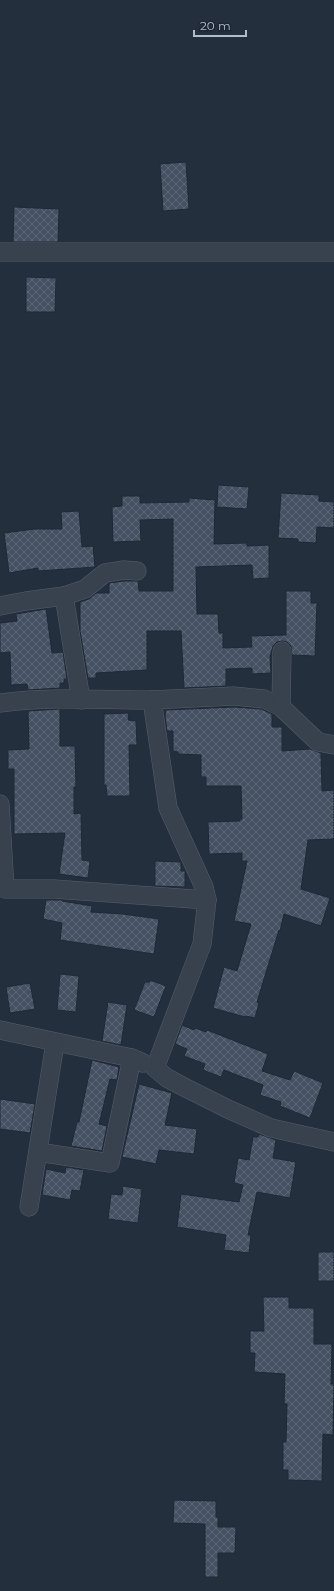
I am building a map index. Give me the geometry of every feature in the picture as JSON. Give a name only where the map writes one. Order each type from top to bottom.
[{"type":"street","points":[[0,252],[334,252]]},
{"type":"street","points":[[0,606],[64,596],[85,589],[105,573],[124,570],[136,571]]},
{"type":"street","points":[[64,596],[81,700]]},
{"type":"street","points":[[281,708],[282,651]]},
{"type":"street","points":[[0,702],[58,698],[81,700],[152,700],[234,696],[264,699],[281,708],[318,742],[334,745]]},
{"type":"street","points":[[152,700],[168,808],[204,886],[207,900],[202,944],[155,1068]]},
{"type":"street","points":[[0,804],[5,889],[54,889],[207,900]]},
{"type":"street","points":[[0,1030],[55,1043],[132,1058],[155,1068],[167,1078],[230,1110],[271,1128],[334,1142]]},
{"type":"street","points":[[29,1207],[55,1043]]},
{"type":"street","points":[[38,1152],[110,1163],[132,1058]]},
{"type":"building","points":[[186,162],[189,209],[163,211],[160,164]]},
{"type":"building","points":[[14,207],[59,209],[58,242],[13,242]]},
{"type":"building","points":[[26,277],[56,278],[55,312],[26,312]]},
{"type":"building","points":[[218,485],[249,487],[247,509],[217,507]]},
{"type":"building","points":[[281,493],[319,495],[319,501],[334,502],[334,528],[317,527],[316,543],[298,542],[298,539],[278,538]]},
{"type":"building","points":[[122,496],[140,496],[140,503],[189,502],[189,498],[215,500],[214,544],[247,543],[247,546],[269,545],[269,578],[253,579],[252,565],[196,567],[197,614],[218,614],[219,633],[223,633],[223,648],[252,647],[251,636],[286,635],[286,591],[311,591],[311,603],[317,603],[315,656],[292,655],[291,646],[287,642],[277,642],[273,646],[270,657],[271,673],[252,674],[252,668],[226,669],[226,686],[184,688],[181,631],[147,631],[147,670],[96,673],[96,678],[88,678],[80,631],[80,602],[89,599],[96,593],[109,593],[109,583],[124,581],[138,581],[139,591],[173,591],[173,519],[140,520],[141,541],[113,542],[112,507],[122,506]]},
{"type":"building","points":[[79,511],[82,547],[93,546],[95,567],[38,571],[38,568],[9,573],[4,533],[35,529],[62,529],[61,512]]},
{"type":"building","points":[[46,609],[52,653],[63,652],[67,679],[64,679],[64,683],[60,683],[60,688],[28,690],[27,684],[11,685],[10,652],[0,653],[0,623],[17,621],[16,614]]},
{"type":"building","points":[[234,707],[261,709],[272,714],[272,727],[282,727],[282,751],[310,749],[321,753],[322,791],[334,790],[334,839],[308,840],[301,889],[330,898],[321,926],[284,914],[257,1002],[259,1003],[255,1018],[245,1017],[213,1008],[224,967],[237,971],[251,924],[234,921],[247,861],[242,861],[242,853],[209,854],[208,822],[240,821],[240,819],[242,819],[241,786],[206,786],[206,777],[201,777],[201,755],[178,754],[178,752],[173,751],[173,731],[167,731],[165,716],[166,710]]},
{"type":"building","points":[[60,709],[60,746],[75,746],[76,787],[74,787],[74,814],[81,813],[82,860],[90,861],[88,878],[59,874],[65,833],[14,834],[14,769],[8,769],[8,750],[29,749],[28,711]]},
{"type":"building","points":[[129,713],[128,720],[136,721],[137,745],[129,745],[130,796],[107,796],[106,785],[104,785],[104,714]]},
{"type":"building","points":[[155,861],[181,862],[181,871],[185,871],[185,887],[155,886]]},
{"type":"building","points":[[46,900],[62,900],[92,906],[91,912],[123,914],[159,919],[154,954],[60,940],[62,923],[43,919]]},
{"type":"building","points":[[60,974],[79,976],[76,1012],[57,1010]]},
{"type":"building","points":[[150,980],[166,986],[154,1017],[134,1010],[145,982],[150,982]]},
{"type":"building","points":[[30,983],[35,1009],[10,1013],[6,987]]},
{"type":"building","points":[[108,1002],[127,1005],[121,1045],[102,1041]]},
{"type":"building","points":[[182,1025],[194,1030],[195,1028],[206,1032],[207,1030],[268,1054],[262,1071],[290,1080],[294,1071],[323,1083],[310,1118],[280,1106],[281,1102],[260,1095],[263,1085],[224,1070],[221,1077],[203,1070],[205,1064],[184,1056],[187,1049],[175,1044]]},
{"type":"building","points":[[92,1060],[119,1067],[117,1080],[110,1079],[99,1124],[107,1126],[102,1151],[71,1146],[77,1122],[79,1122]]},
{"type":"building","points":[[139,1084],[172,1093],[165,1125],[197,1129],[194,1154],[159,1150],[156,1164],[122,1157]]},
{"type":"building","points":[[0,1099],[35,1104],[30,1133],[0,1129]]},
{"type":"building","points":[[259,1134],[276,1140],[273,1158],[296,1162],[290,1198],[257,1192],[248,1235],[251,1235],[249,1253],[224,1250],[226,1235],[177,1227],[181,1194],[239,1202],[243,1185],[234,1183],[238,1158],[249,1160],[253,1137],[258,1137]]},
{"type":"building","points":[[66,1167],[84,1170],[80,1191],[72,1190],[70,1200],[42,1195],[46,1169],[65,1173]]},
{"type":"building","points":[[123,1186],[142,1189],[138,1223],[108,1219],[111,1194],[122,1195]]},
{"type":"building","points":[[318,1252],[334,1252],[334,1281],[318,1281]]},
{"type":"building","points":[[263,1297],[289,1297],[289,1308],[314,1308],[314,1344],[332,1344],[331,1384],[334,1384],[333,1435],[323,1434],[322,1481],[288,1480],[288,1470],[283,1470],[283,1442],[286,1442],[287,1404],[284,1403],[285,1374],[254,1372],[255,1353],[250,1353],[250,1331],[264,1331]]},
{"type":"building","points":[[174,1500],[216,1501],[216,1517],[218,1517],[218,1527],[236,1527],[235,1553],[218,1553],[218,1577],[205,1577],[205,1524],[173,1523]]}]
